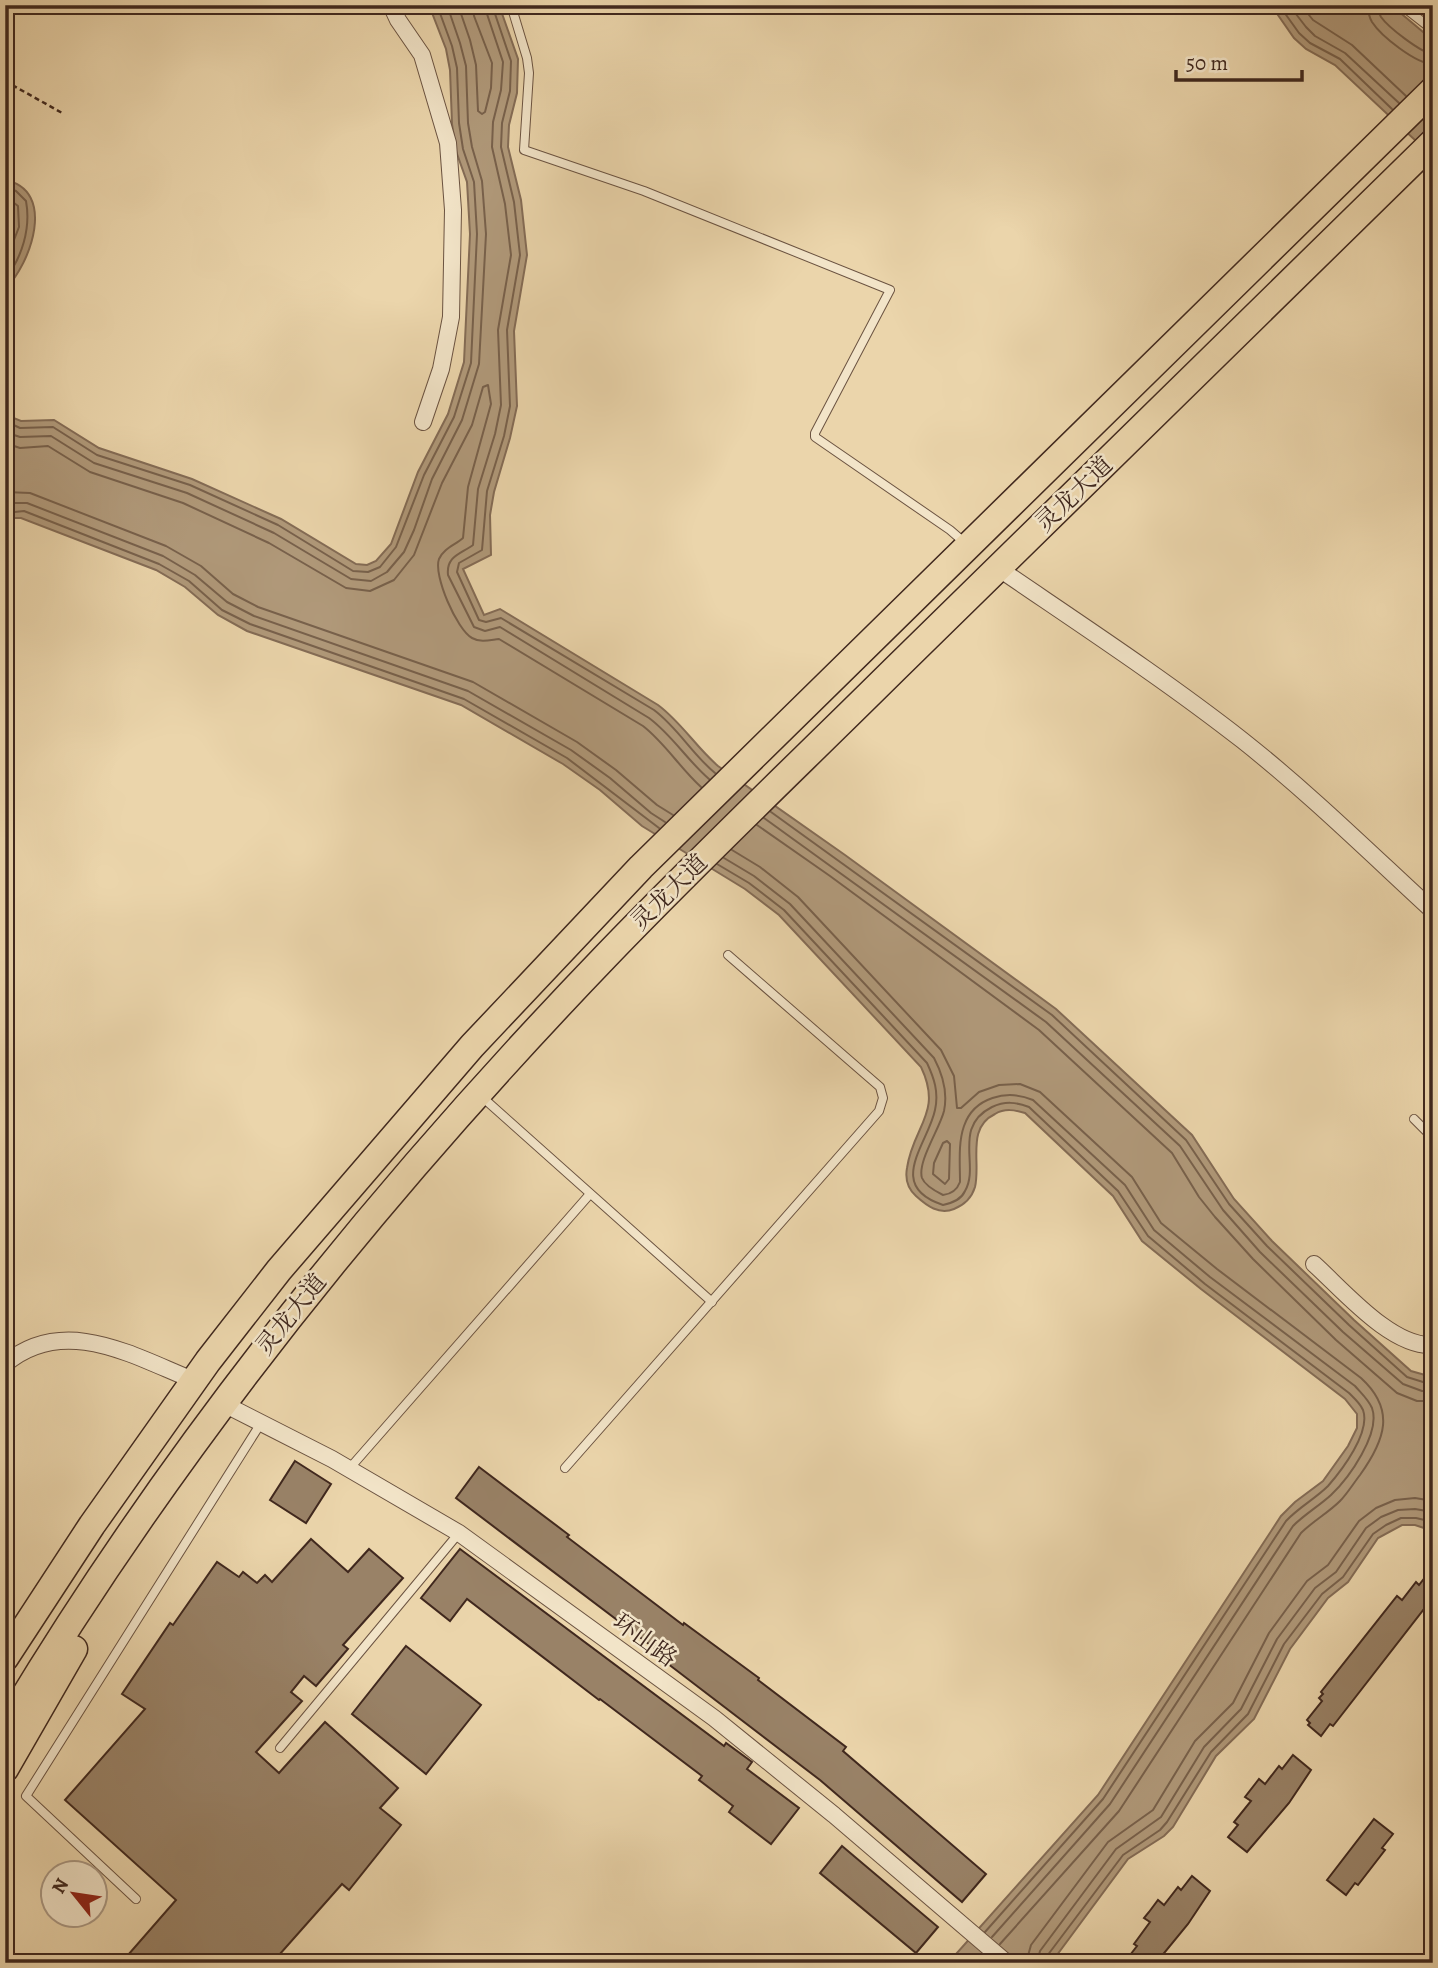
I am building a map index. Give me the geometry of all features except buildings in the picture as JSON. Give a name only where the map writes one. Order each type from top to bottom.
[{"type":"main road","name":"灵龙大道","points":[[5,1658],[193,1380],[265,1287],[472,1046],[640,867],[1433,90]]},
{"type":"main road","name":"灵龙大道","points":[[5,1728],[48,1659],[222,1403],[301,1302],[478,1094],[675,886],[1433,142]]},
{"type":"main road","points":[[5,1628],[85,1520],[158,1430]]},
{"type":"main road","points":[[5,1769],[78,1642],[121,1574],[167,1481]]},
{"type":"street","points":[[391,5],[422,55],[448,143],[453,210],[451,317],[441,369],[423,422]]},
{"type":"street","points":[[998,568],[1171,687],[1242,740],[1307,795],[1433,911]]},
{"type":"street","points":[[1314,1264],[1387,1329],[1416,1343],[1433,1345]]},
{"type":"street","points":[[5,1364],[20,1353],[47,1341],[83,1340],[106,1346],[193,1380]]},
{"type":"street","name":"环山路","points":[[222,1403],[349,1469],[459,1533],[714,1718],[834,1815],[1007,1963]]},
{"type":"lane","points":[[511,5],[529,73],[524,150],[644,191],[890,290],[815,437],[950,530],[968,546]]},
{"type":"lane","points":[[1401,5],[1433,30]]},
{"type":"lane","points":[[565,1468],[879,1111],[883,1098],[880,1087],[728,955]]},
{"type":"lane","points":[[478,1094],[712,1302]]},
{"type":"lane","points":[[1414,1119],[1433,1138]]},
{"type":"lane","points":[[349,1469],[590,1194]]},
{"type":"lane","points":[[136,1899],[26,1796],[261,1423]]},
{"type":"lane","points":[[280,1748],[459,1533]]},
{"type":"path","points":[[5,81],[64,114]]},
{"type":"water","points":[[429,5],[499,5],[518,59],[517,93],[509,125],[508,147],[521,200],[527,255],[514,331],[517,406],[494,492],[490,515],[491,555],[463,569],[484,615],[500,609],[658,705],[718,766],[1056,1009],[1192,1135],[1234,1199],[1272,1241],[1411,1371],[1425,1375],[1433,1373],[1433,1531],[1415,1525],[1402,1525],[1378,1538],[1348,1582],[1328,1598],[1290,1649],[1254,1719],[1216,1756],[1173,1827],[1164,1836],[1128,1859],[1051,1963],[948,1963],[1098,1795],[1281,1516],[1323,1481],[1348,1446],[1357,1428],[1357,1414],[1345,1399],[1142,1241],[1113,1196],[1025,1113],[1010,1110],[999,1112],[986,1120],[980,1128],[976,1146],[975,1187],[964,1203],[949,1211],[943,1211],[920,1200],[911,1190],[906,1176],[910,1153],[928,1108],[927,1083],[921,1067],[779,915],[745,889],[642,826],[600,790],[563,764],[461,705],[247,631],[218,615],[185,587],[156,570],[21,518],[10,518],[5,522],[5,410],[11,417],[21,421],[54,420],[99,448],[192,479],[281,519],[356,564],[367,565],[376,561],[391,544],[418,472],[448,414],[464,362],[470,234],[467,182],[456,151],[446,49]]},
{"type":"water","points":[[1271,5],[1391,5],[1429,37],[1433,41],[1433,157],[1335,65],[1306,49],[1294,38]]},
{"type":"water","points":[[5,180],[21,187],[31,198],[35,212],[30,246],[15,278],[5,289]]}]
